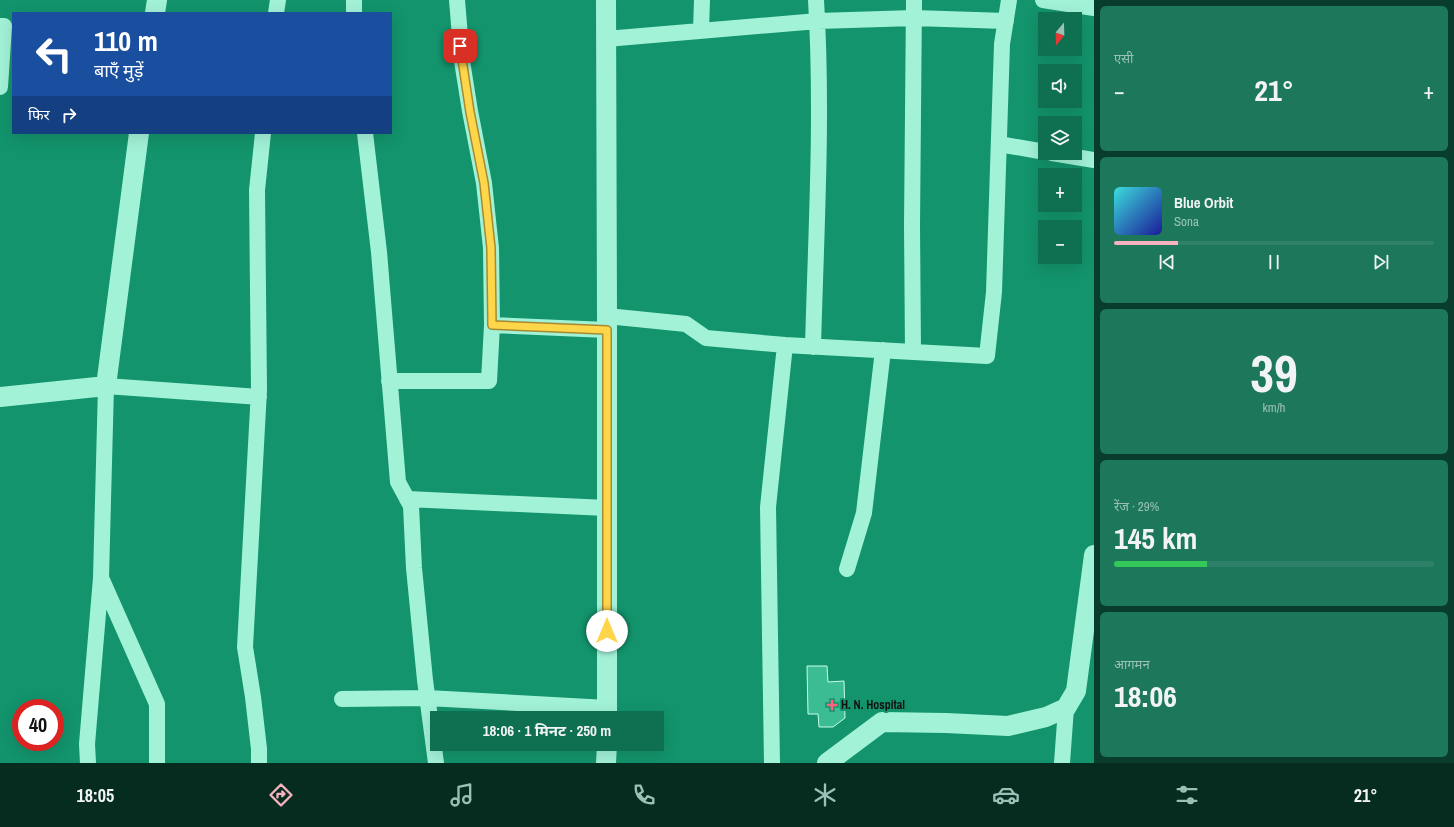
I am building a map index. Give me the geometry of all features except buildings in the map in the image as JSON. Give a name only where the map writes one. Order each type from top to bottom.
[{"type":"street","points":[[155,12],[157,0]]},
{"type":"street","points":[[276,12],[278,0]]},
{"type":"street","points":[[354,0],[354,12]]},
{"type":"street","points":[[388,381],[489,381],[492,325],[491,248],[484,183],[462,61],[457,0]]},
{"type":"street","points":[[606,0],[607,711]]},
{"type":"street","points":[[701,31],[702,0]]},
{"type":"street","points":[[813,347],[818,159],[818,21],[816,0]]},
{"type":"street","points":[[913,352],[912,225],[914,0]]},
{"type":"street","points":[[492,325],[607,322],[686,324],[706,338],[813,347],[987,356],[994,292],[1002,44],[1009,0]]},
{"type":"street","points":[[1043,0],[1094,8]]},
{"type":"street","points":[[606,39],[818,21],[914,18],[1006,21]]},
{"type":"street","points":[[0,26],[4,26],[0,87]]},
{"type":"street","points":[[88,763],[87,744],[101,578],[106,386],[139,134]]},
{"type":"street","points":[[259,763],[259,749],[253,697],[245,647],[259,397],[257,190],[263,134]]},
{"type":"street","points":[[365,134],[379,252],[388,381],[398,482],[412,506],[414,568],[427,698],[436,763]]},
{"type":"street","points":[[999,144],[1038,151]]},
{"type":"street","points":[[1082,158],[1094,160]]},
{"type":"street","points":[[772,763],[768,507],[785,345]]},
{"type":"street","points":[[847,569],[864,513],[883,350]]},
{"type":"street","points":[[0,397],[106,386],[259,397]]},
{"type":"street","points":[[407,499],[607,508]]},
{"type":"street","points":[[1062,763],[1066,708],[1076,691],[1091,596],[1094,555]]},
{"type":"street","points":[[101,578],[157,704],[157,763]]},
{"type":"street","points":[[342,699],[427,698],[583,711]]},
{"type":"street","points":[[827,763],[882,722],[946,722],[1008,726],[1046,717],[1066,708]]},
{"type":"street","points":[[606,751],[606,763]]},
{"type":"place","name":"H. N. Hospital","points":[[832,705]]},
{"type":"route","points":[[460,46],[470,112],[484,183],[491,248],[492,325],[607,330],[607,631]]}]
